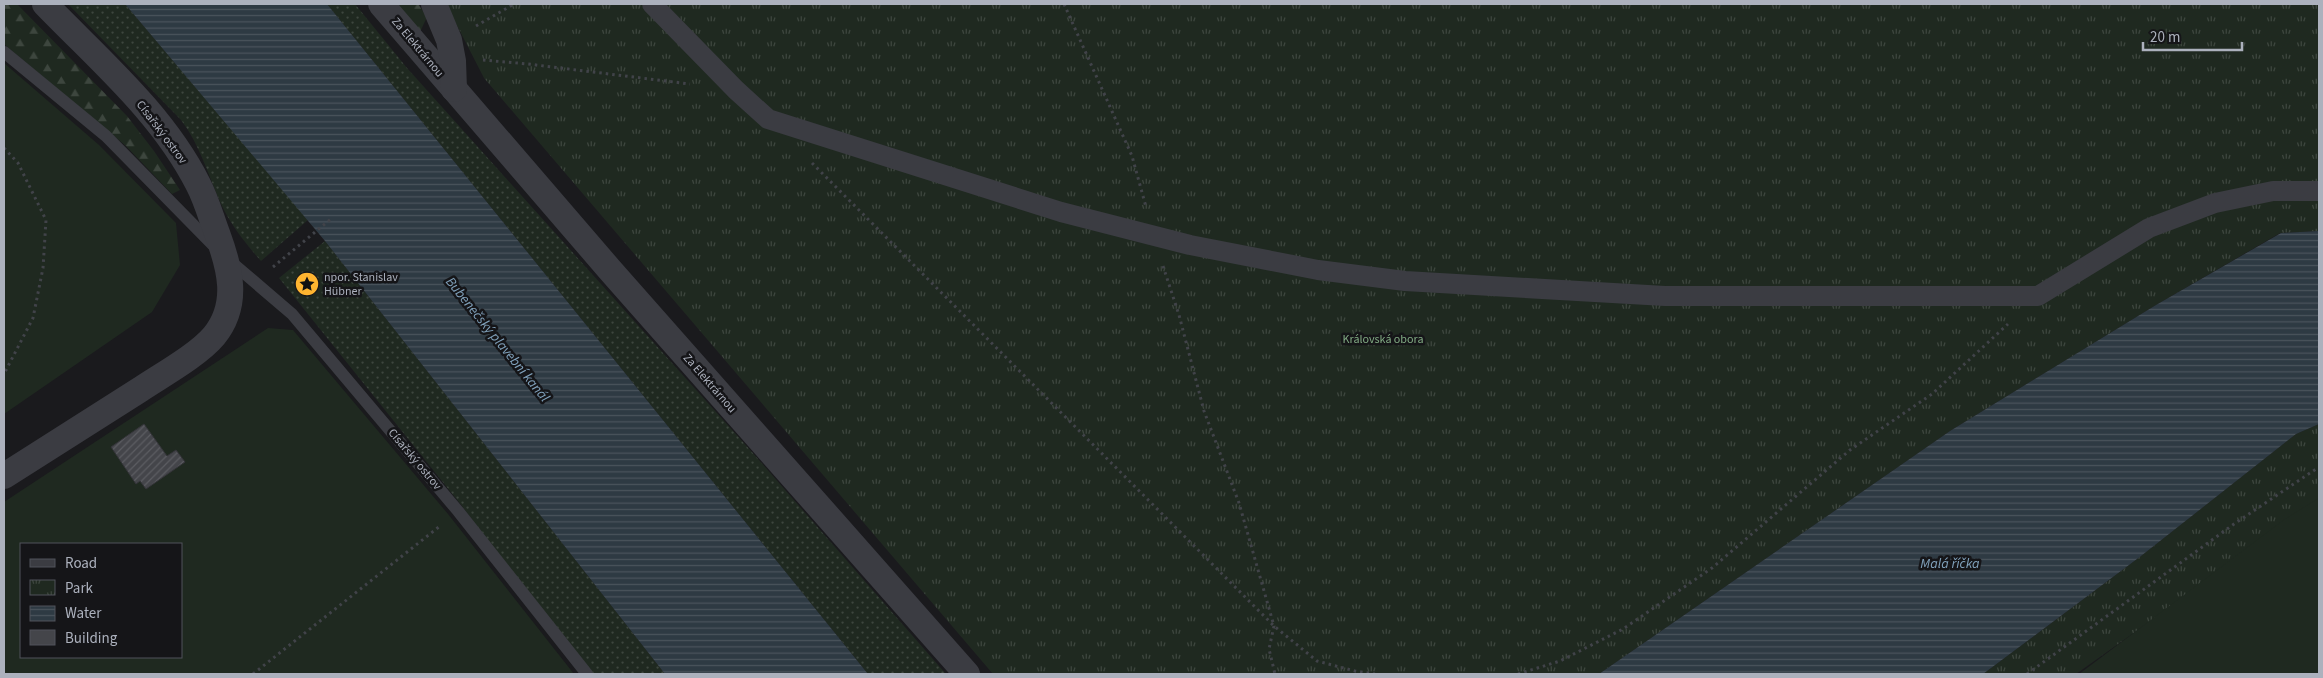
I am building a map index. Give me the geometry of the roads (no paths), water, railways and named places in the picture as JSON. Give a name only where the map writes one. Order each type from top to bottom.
[{"type":"street","name":"Císařský ostrov","points":[[4,476],[167,372],[212,338],[223,323],[230,301],[231,288],[227,259],[199,184],[177,148],[147,108],[45,4]]},
{"type":"street","name":"Za Elektrárnou","points":[[381,4],[610,270],[968,674]]},
{"type":"street","name":"Za Elektrárnou","points":[[434,4],[451,50],[454,89]]},
{"type":"street","points":[[652,4],[736,90],[768,119],[1061,212],[1154,236],[1190,245],[1318,270],[1405,281],[1664,296],[2038,296],[2150,228],[2215,203],[2273,191],[2319,191]]},
{"type":"lane","points":[[4,52],[106,136],[227,259]]},
{"type":"lane","name":"Císařský ostrov","points":[[227,259],[292,314],[458,511],[587,674]]},
{"type":"water","name":"Bubenečský plavební kanál","points":[[125,4],[327,4],[868,674],[665,674],[325,241]]},
{"type":"water","name":"Malá říčka","points":[[2319,231],[2319,424],[2296,434],[2141,556],[1983,674],[1599,674],[1950,431],[2156,305],[2281,233]]},
{"type":"place","name":"npor. Stanislav Hübner","points":[[307,284]]},
{"type":"park label","name":"Královská obora","points":[[1383,339]]}]
